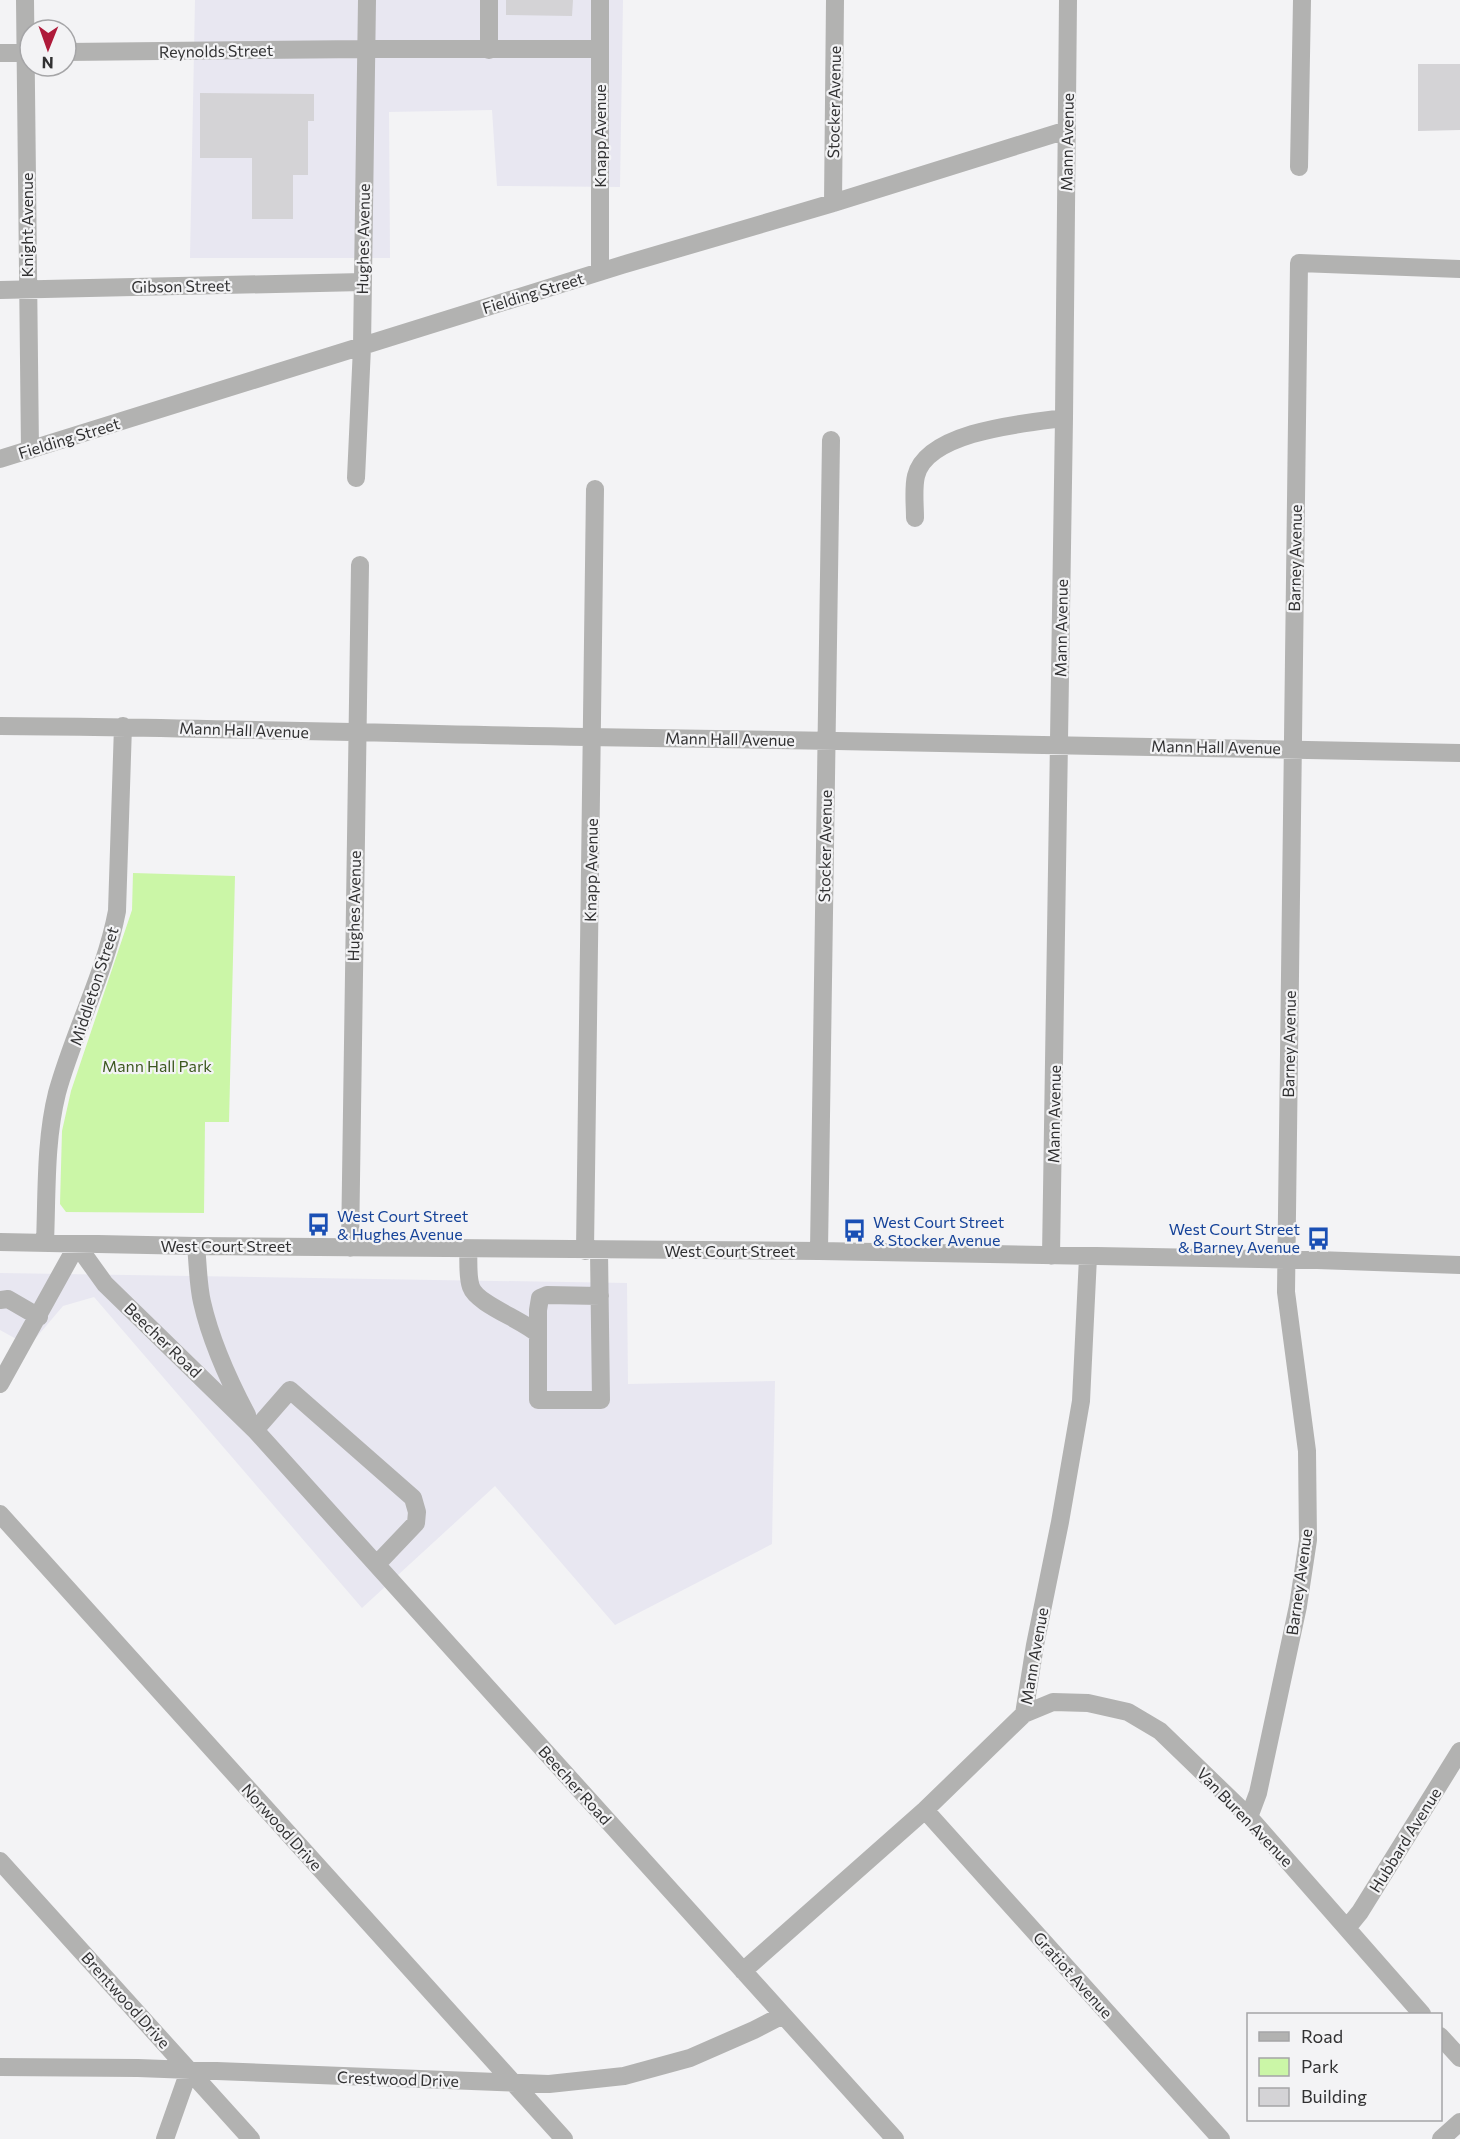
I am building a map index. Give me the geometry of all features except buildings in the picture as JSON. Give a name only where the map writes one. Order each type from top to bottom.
[{"type":"street","name":"Knight Avenue","points":[[25,0],[26,18]]},
{"type":"street","name":"Hughes Avenue","points":[[356,478],[362,347],[367,0]]},
{"type":"street","points":[[489,0],[489,50]]},
{"type":"street","name":"Knapp Avenue","points":[[600,0],[600,272]]},
{"type":"street","name":"Stocker Avenue","points":[[832,203],[835,0]]},
{"type":"street","name":"Mann Avenue","points":[[1051,1256],[1068,0]]},
{"type":"street","points":[[1299,166],[1302,0]]},
{"type":"street","name":"Reynolds Street","points":[[78,52],[600,49]]},
{"type":"street","points":[[0,53],[18,53]]},
{"type":"street","name":"Knight Avenue","points":[[28,78],[30,450]]},
{"type":"street","name":"Fielding Street","points":[[0,459],[600,272],[1067,130]]},
{"type":"street","name":"Barney Avenue","points":[[1249,1817],[1258,1793],[1296,1617],[1308,1540],[1307,1451],[1286,1292],[1299,262],[1460,268]]},
{"type":"street","name":"Gibson Street","points":[[0,290],[363,282]]},
{"type":"street","points":[[915,518],[916,476],[927,455],[955,440],[1006,426],[1064,418]]},
{"type":"street","name":"Stocker Avenue","points":[[819,1251],[831,440]]},
{"type":"street","name":"Knapp Avenue","points":[[538,1334],[538,1400],[601,1400],[600,1296],[592,1251],[595,489]]},
{"type":"street","name":"Hughes Avenue","points":[[350,1248],[360,565]]},
{"type":"street","name":"Mann Hall Avenue","points":[[0,726],[123,726],[357,734],[1292,748],[1460,753]]},
{"type":"street","name":"Middleton Street","points":[[45,1243],[50,1138],[57,1093],[112,939],[117,911],[123,726]]},
{"type":"street","name":"West Court Street","points":[[0,1242],[77,1245],[592,1251],[819,1251],[1287,1259],[1460,1265]]},
{"type":"street","points":[[0,1384],[77,1245]]},
{"type":"street","name":"Beecher Road","points":[[77,1245],[105,1284],[255,1430],[895,2139]]},
{"type":"street","name":"Beecher Road","points":[[196,1246],[201,1301],[216,1350],[229,1382],[255,1430]]},
{"type":"street","points":[[468,1249],[471,1289],[482,1301],[526,1324],[538,1334]]},
{"type":"street","name":"Mann Avenue","points":[[743,1971],[925,1810],[1024,1714],[1081,1401],[1088,1257]]},
{"type":"street","points":[[538,1334],[540,1298],[546,1294],[600,1296]]},
{"type":"street","points":[[0,1300],[8,1299],[39,1317]]},
{"type":"street","points":[[255,1430],[290,1390],[413,1498],[417,1512],[416,1523],[377,1564]]},
{"type":"street","name":"Norwood Drive","points":[[0,1514],[564,2139]]},
{"type":"street","name":"Van Buren Avenue","points":[[1024,1714],[1053,1702],[1088,1703],[1128,1712],[1160,1731],[1249,1817],[1421,2013]]},
{"type":"street","name":"Hubbard Avenue","points":[[1347,1928],[1360,1912],[1460,1751]]},
{"type":"street","name":"Gratiot Avenue","points":[[925,1810],[1221,2139]]},
{"type":"street","name":"Brentwood Drive","points":[[0,1861],[251,2139]]},
{"type":"street","name":"Crestwood Drive","points":[[0,2067],[189,2071],[549,2084],[624,2076],[690,2058],[783,2015]]},
{"type":"street","points":[[1442,2038],[1460,2058]]},
{"type":"street","points":[[165,2139],[189,2071]]},
{"type":"street","points":[[1441,2139],[1460,2122]]},
{"type":"shaded area","points":[[195,0],[623,0],[620,187],[497,186],[492,110],[389,112],[390,258],[190,258]]},
{"type":"shaded area","points":[[0,1273],[627,1283],[628,1384],[775,1381],[772,1544],[615,1625],[495,1486],[362,1608],[94,1297],[63,1306],[29,1346],[0,1330]]},
{"type":"green space","name":"Mann Hall Park","points":[[133,873],[235,876],[229,1122],[205,1122],[204,1213],[66,1212],[60,1204],[62,1131],[71,1091],[132,910]]},
{"type":"place","name":"West Court Street & Hughes Avenue","points":[[319,1225]]},
{"type":"place","name":"West Court Street & Stocker Avenue","points":[[855,1231]]},
{"type":"place","name":"West Court Street & Barney Avenue","points":[[1318,1238]]}]
